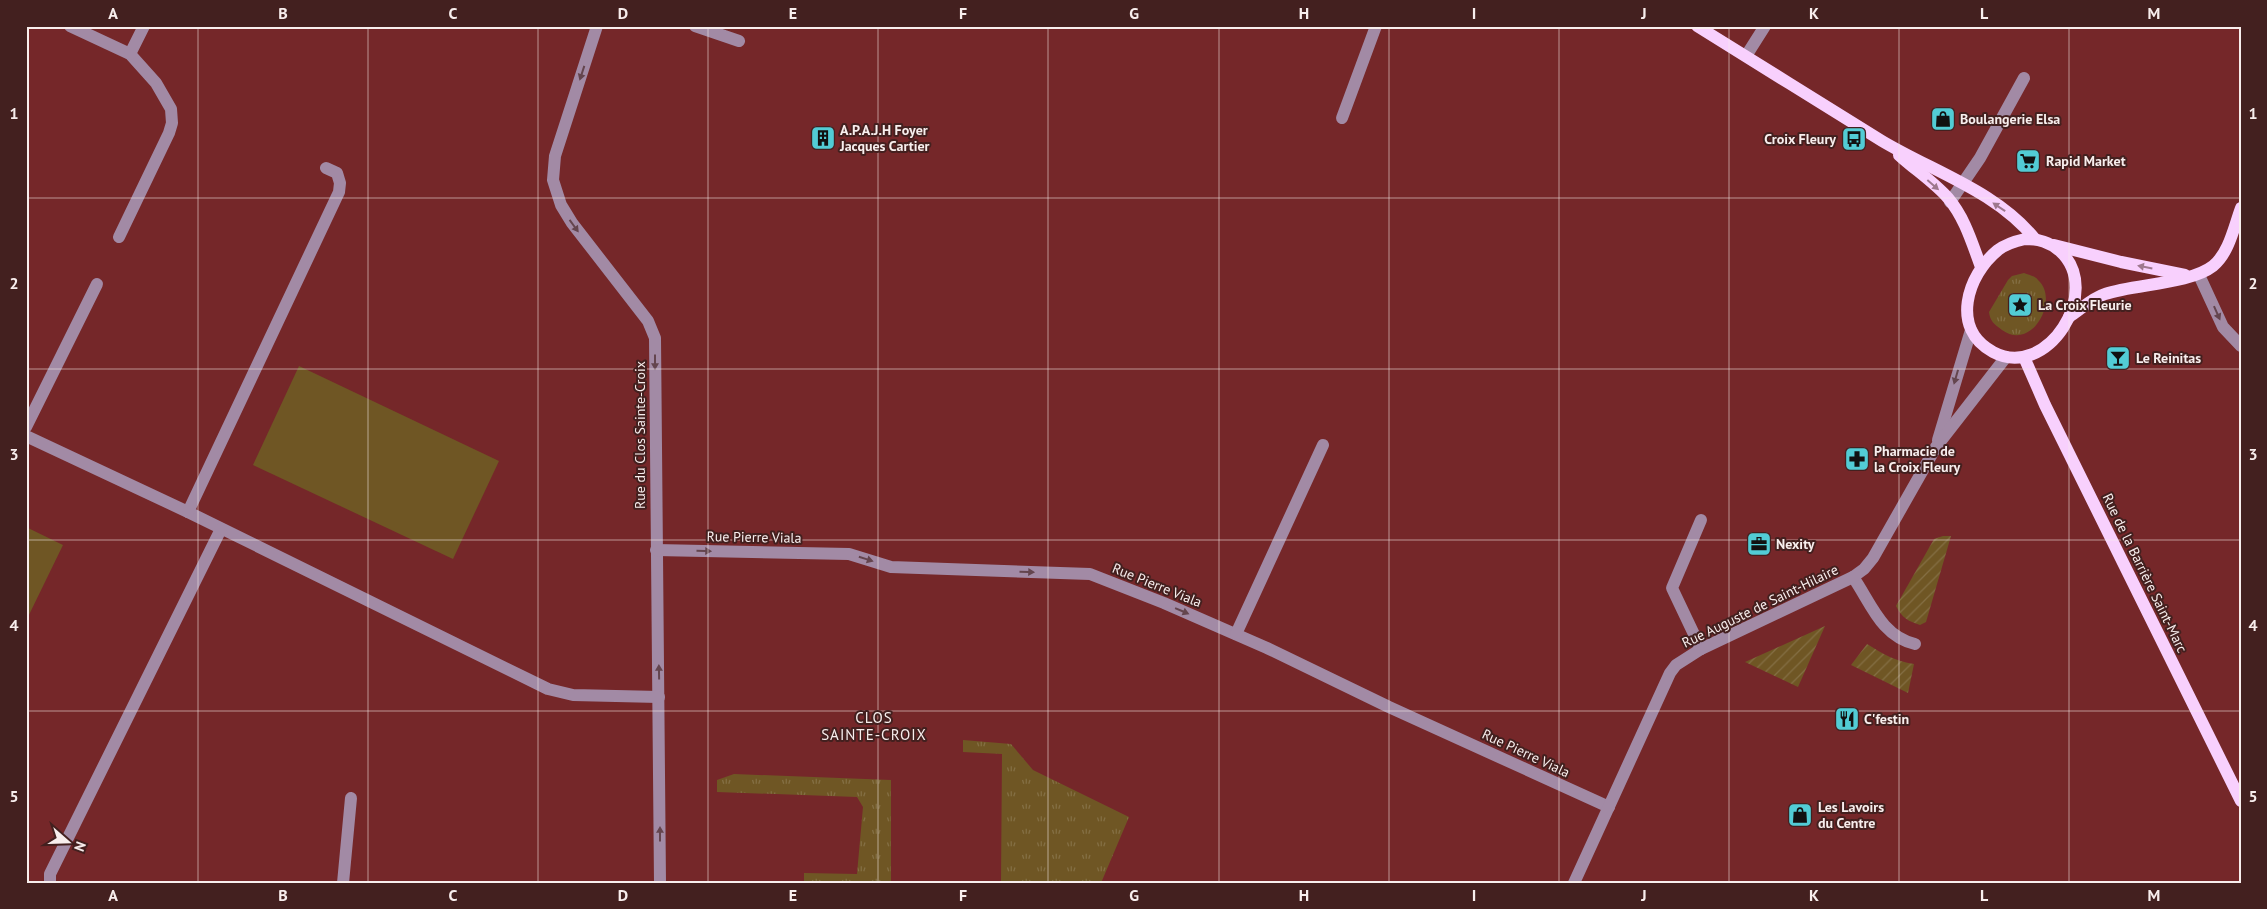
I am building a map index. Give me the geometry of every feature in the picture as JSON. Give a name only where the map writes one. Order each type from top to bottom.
[{"type":"main road","points":[[1697,26],[1884,142],[1963,183],[2021,222],[2035,238],[2053,245],[2121,262],[2196,275]]},
{"type":"main road","points":[[1884,142],[1950,202],[1967,230],[1981,268]]},
{"type":"main road","points":[[2069,317],[2102,295],[2196,275],[2214,266],[2225,252],[2238,223],[2241,208]]},
{"type":"main road","points":[[2035,238],[2013,242],[1999,249],[1981,268],[1971,288],[1966,308],[1967,321],[1971,330],[1986,347],[2006,357],[2024,357],[2038,351],[2053,339],[2069,317],[2077,291],[2074,269],[2065,256],[2053,245]]},
{"type":"main road","name":"Rue de la Barrière Saint-Marc","points":[[2024,357],[2045,404],[2241,801]]},
{"type":"street","points":[[70,26],[130,54],[156,82],[171,109],[172,123],[119,237]]},
{"type":"street","points":[[130,54],[144,26]]},
{"type":"street","name":"Rue du Clos Sainte-Croix","points":[[597,26],[554,156],[553,180],[561,205],[572,223],[648,321],[655,338],[660,883]]},
{"type":"street","points":[[695,26],[739,40]]},
{"type":"street","points":[[1342,118],[1376,26]]},
{"type":"street","points":[[1746,56],[1765,26]]},
{"type":"street","points":[[1950,202],[1980,158],[2024,78]]},
{"type":"street","points":[[188,512],[338,192],[340,183],[337,173],[326,168]]},
{"type":"street","points":[[2196,275],[2223,327],[2241,346]]},
{"type":"street","points":[[26,427],[97,284]]},
{"type":"street","name":"Rue Auguste de Saint-Hilaire","points":[[1936,447],[1971,330]]},
{"type":"street","name":"Rue Auguste de Saint-Hilaire","points":[[1574,883],[1670,674],[1676,665],[1701,649],[1853,577],[1864,569],[1873,558],[1936,447],[2006,357]]},
{"type":"street","points":[[26,436],[188,512],[548,689],[573,695],[659,696]]},
{"type":"street","points":[[1236,634],[1323,445]]},
{"type":"street","points":[[1701,520],[1672,588],[1701,649]]},
{"type":"street","points":[[50,883],[50,874],[221,528]]},
{"type":"street","name":"Rue Pierre Viala","points":[[656,550],[849,554],[891,567],[1090,574],[1236,634],[1389,707],[1609,807]]},
{"type":"street","points":[[1853,577],[1882,624],[1901,640],[1915,644]]},
{"type":"street","points":[[343,883],[351,798]]},
{"type":"green space","points":[[2024,273],[2037,279],[2044,289],[2046,299],[2040,320],[2032,329],[2023,334],[2013,335],[1995,324],[1990,318],[1989,312],[2008,280],[2012,276]]},
{"type":"green space","points":[[299,366],[499,461],[453,559],[253,465]]},
{"type":"green space","points":[[26,527],[63,545],[26,621]]},
{"type":"green space","points":[[1951,536],[1926,622],[1920,625],[1906,618],[1896,606],[1934,539]]},
{"type":"green space","points":[[1825,626],[1798,687],[1745,662]]},
{"type":"green space","points":[[1867,644],[1889,657],[1914,664],[1908,693],[1851,665]]},
{"type":"green space","points":[[963,740],[1011,744],[1033,770],[1129,817],[1101,883],[1001,883],[1002,754],[963,752]]},
{"type":"green space","points":[[734,774],[891,780],[891,883],[804,883],[804,873],[857,874],[863,807],[857,797],[717,792],[717,780]]},
{"type":"place","name":"Boulangerie Elsa","points":[[1943,119]]},
{"type":"place","name":"A.P.A.J.H Foyer Jacques Cartier","points":[[823,138]]},
{"type":"place","name":"Croix Fleury","points":[[1854,139]]},
{"type":"place","name":"Rapid Market","points":[[2028,161]]},
{"type":"place","name":"La Croix Fleurie","points":[[2020,305]]},
{"type":"place","name":"Le Reinitas","points":[[2118,358]]},
{"type":"place","name":"Pharmacie de la Croix Fleury","points":[[1857,459]]},
{"type":"place","name":"Nexity","points":[[1759,544]]},
{"type":"place","name":"C'festin","points":[[1847,719]]},
{"type":"place","name":"Les Lavoirs du Centre","points":[[1800,815]]},
{"type":"district","name":"CLOS SAINTE-CROIX","points":[[874,726]]}]
